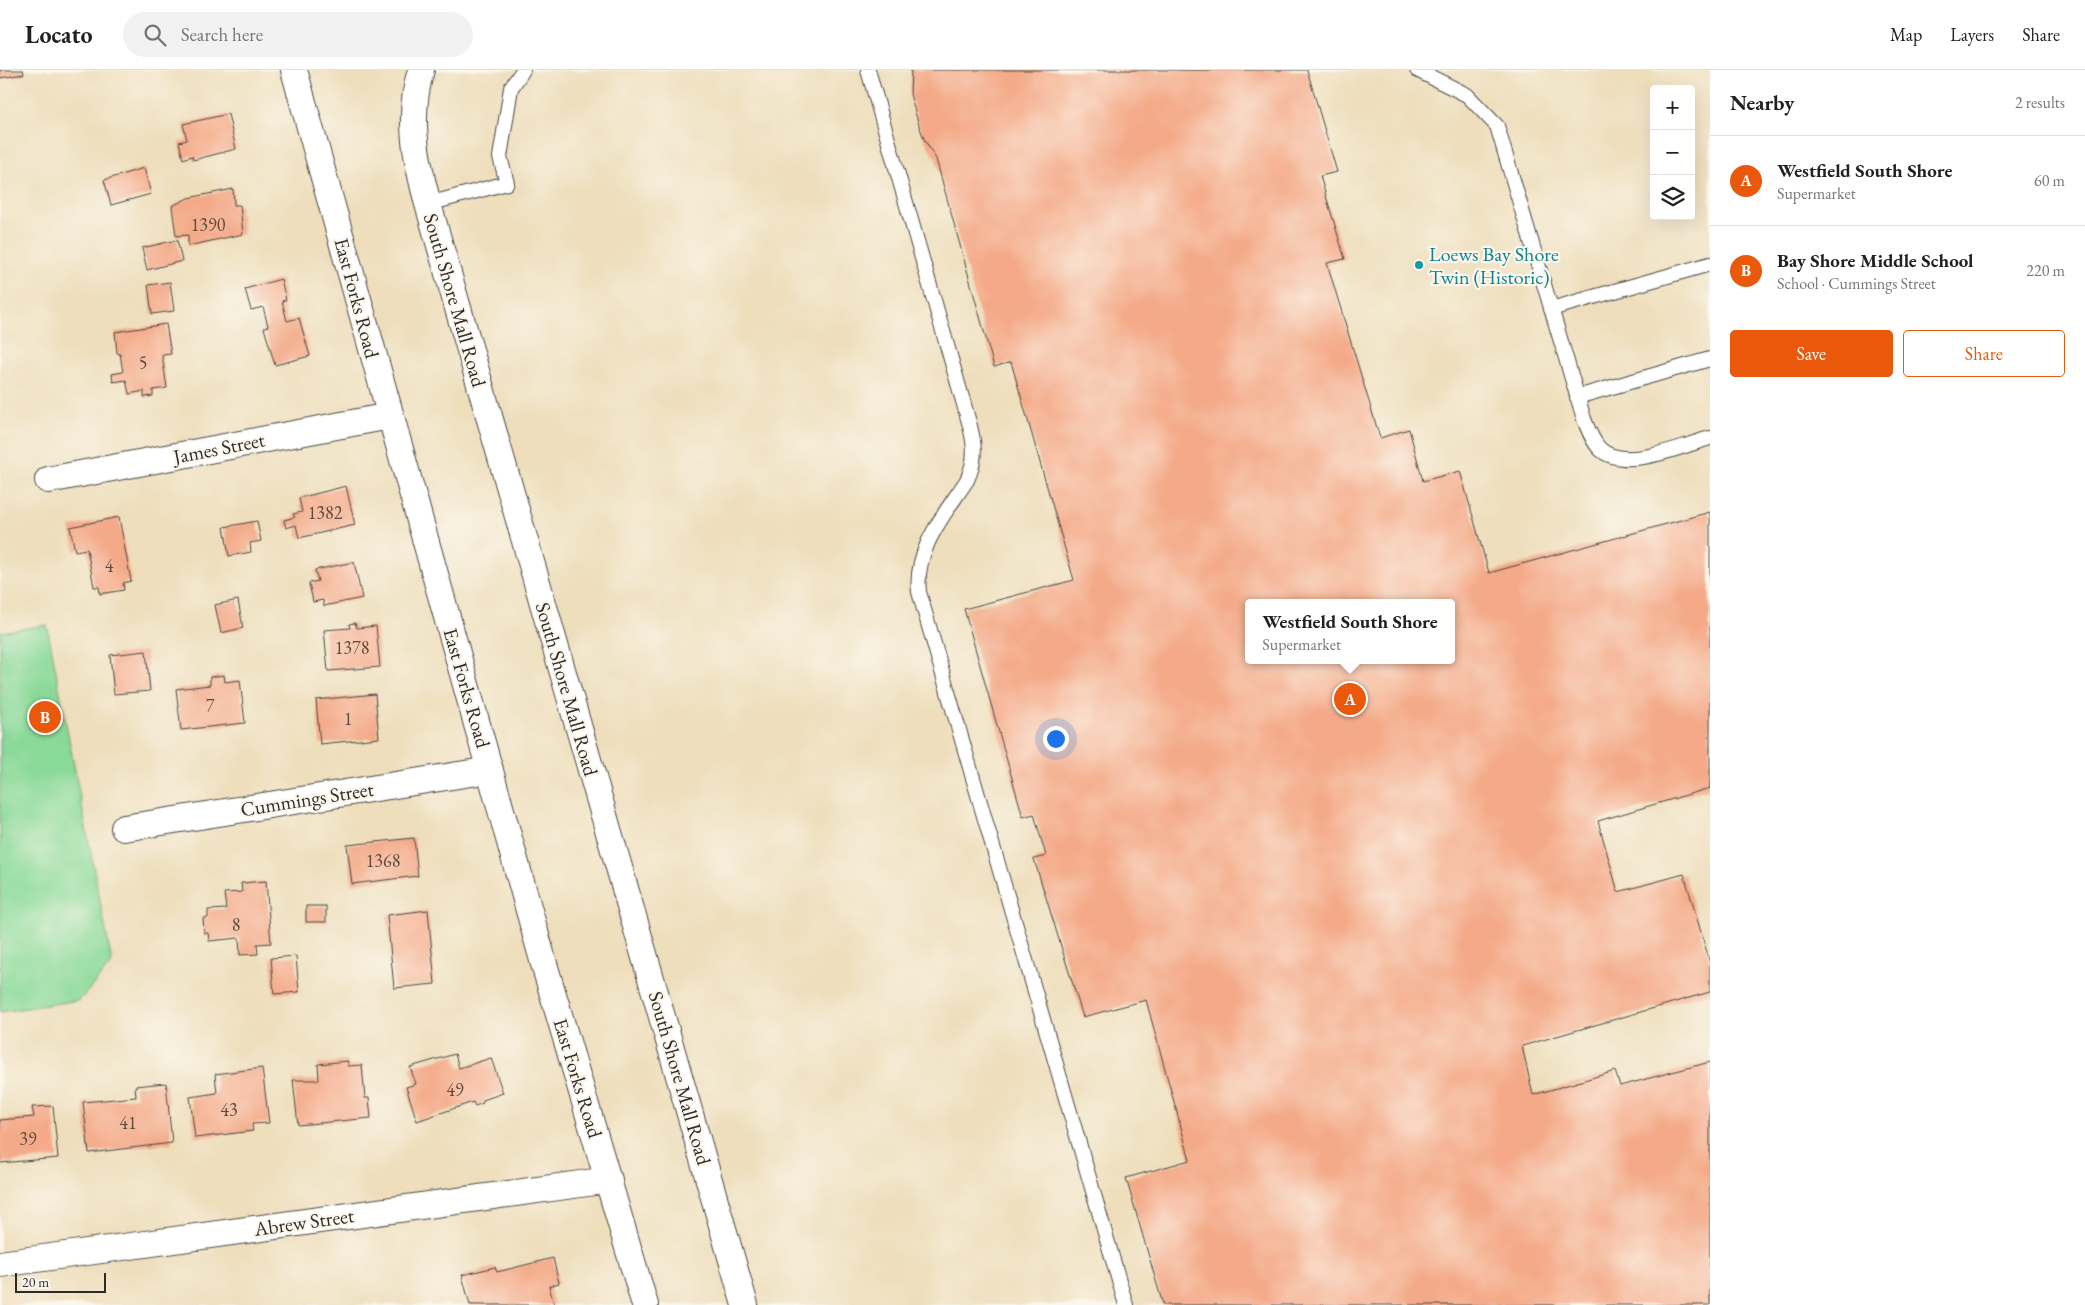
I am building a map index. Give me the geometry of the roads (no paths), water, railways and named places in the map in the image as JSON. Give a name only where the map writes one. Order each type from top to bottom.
[{"type":"street","name":"East Forks Road","points":[[294,70],[544,964],[645,1305]]},
{"type":"street","name":"South Shore Mall Road","points":[[421,70],[415,99],[413,129],[418,164],[428,204],[745,1305]]},
{"type":"street","name":"James Street","points":[[48,480],[390,416]]},
{"type":"street","name":"Cummings Street","points":[[124,828],[490,770]]},
{"type":"street","name":"Abrew Street","points":[[0,1264],[609,1180]]},
{"type":"lane","points":[[428,204],[507,183],[500,157],[511,88],[523,70]]},
{"type":"lane","points":[[868,70],[975,449],[971,471],[967,480],[926,544],[921,557],[918,580],[919,592],[1126,1305]]},
{"type":"lane","points":[[1417,70],[1468,95],[1496,126],[1577,397],[1592,439],[1600,450],[1615,458],[1642,458],[1710,438]]},
{"type":"lane","points":[[1551,309],[1710,264]]},
{"type":"lane","points":[[1577,397],[1710,359]]},
{"type":"place","name":"Loews Bay Shore Twin (Historic)","points":[[1419,265]]},
{"type":"place","name":"Westfield South Shore","points":[[1350,699]]},
{"type":"place","name":"Bay Shore Middle School","points":[[45,717]]}]
